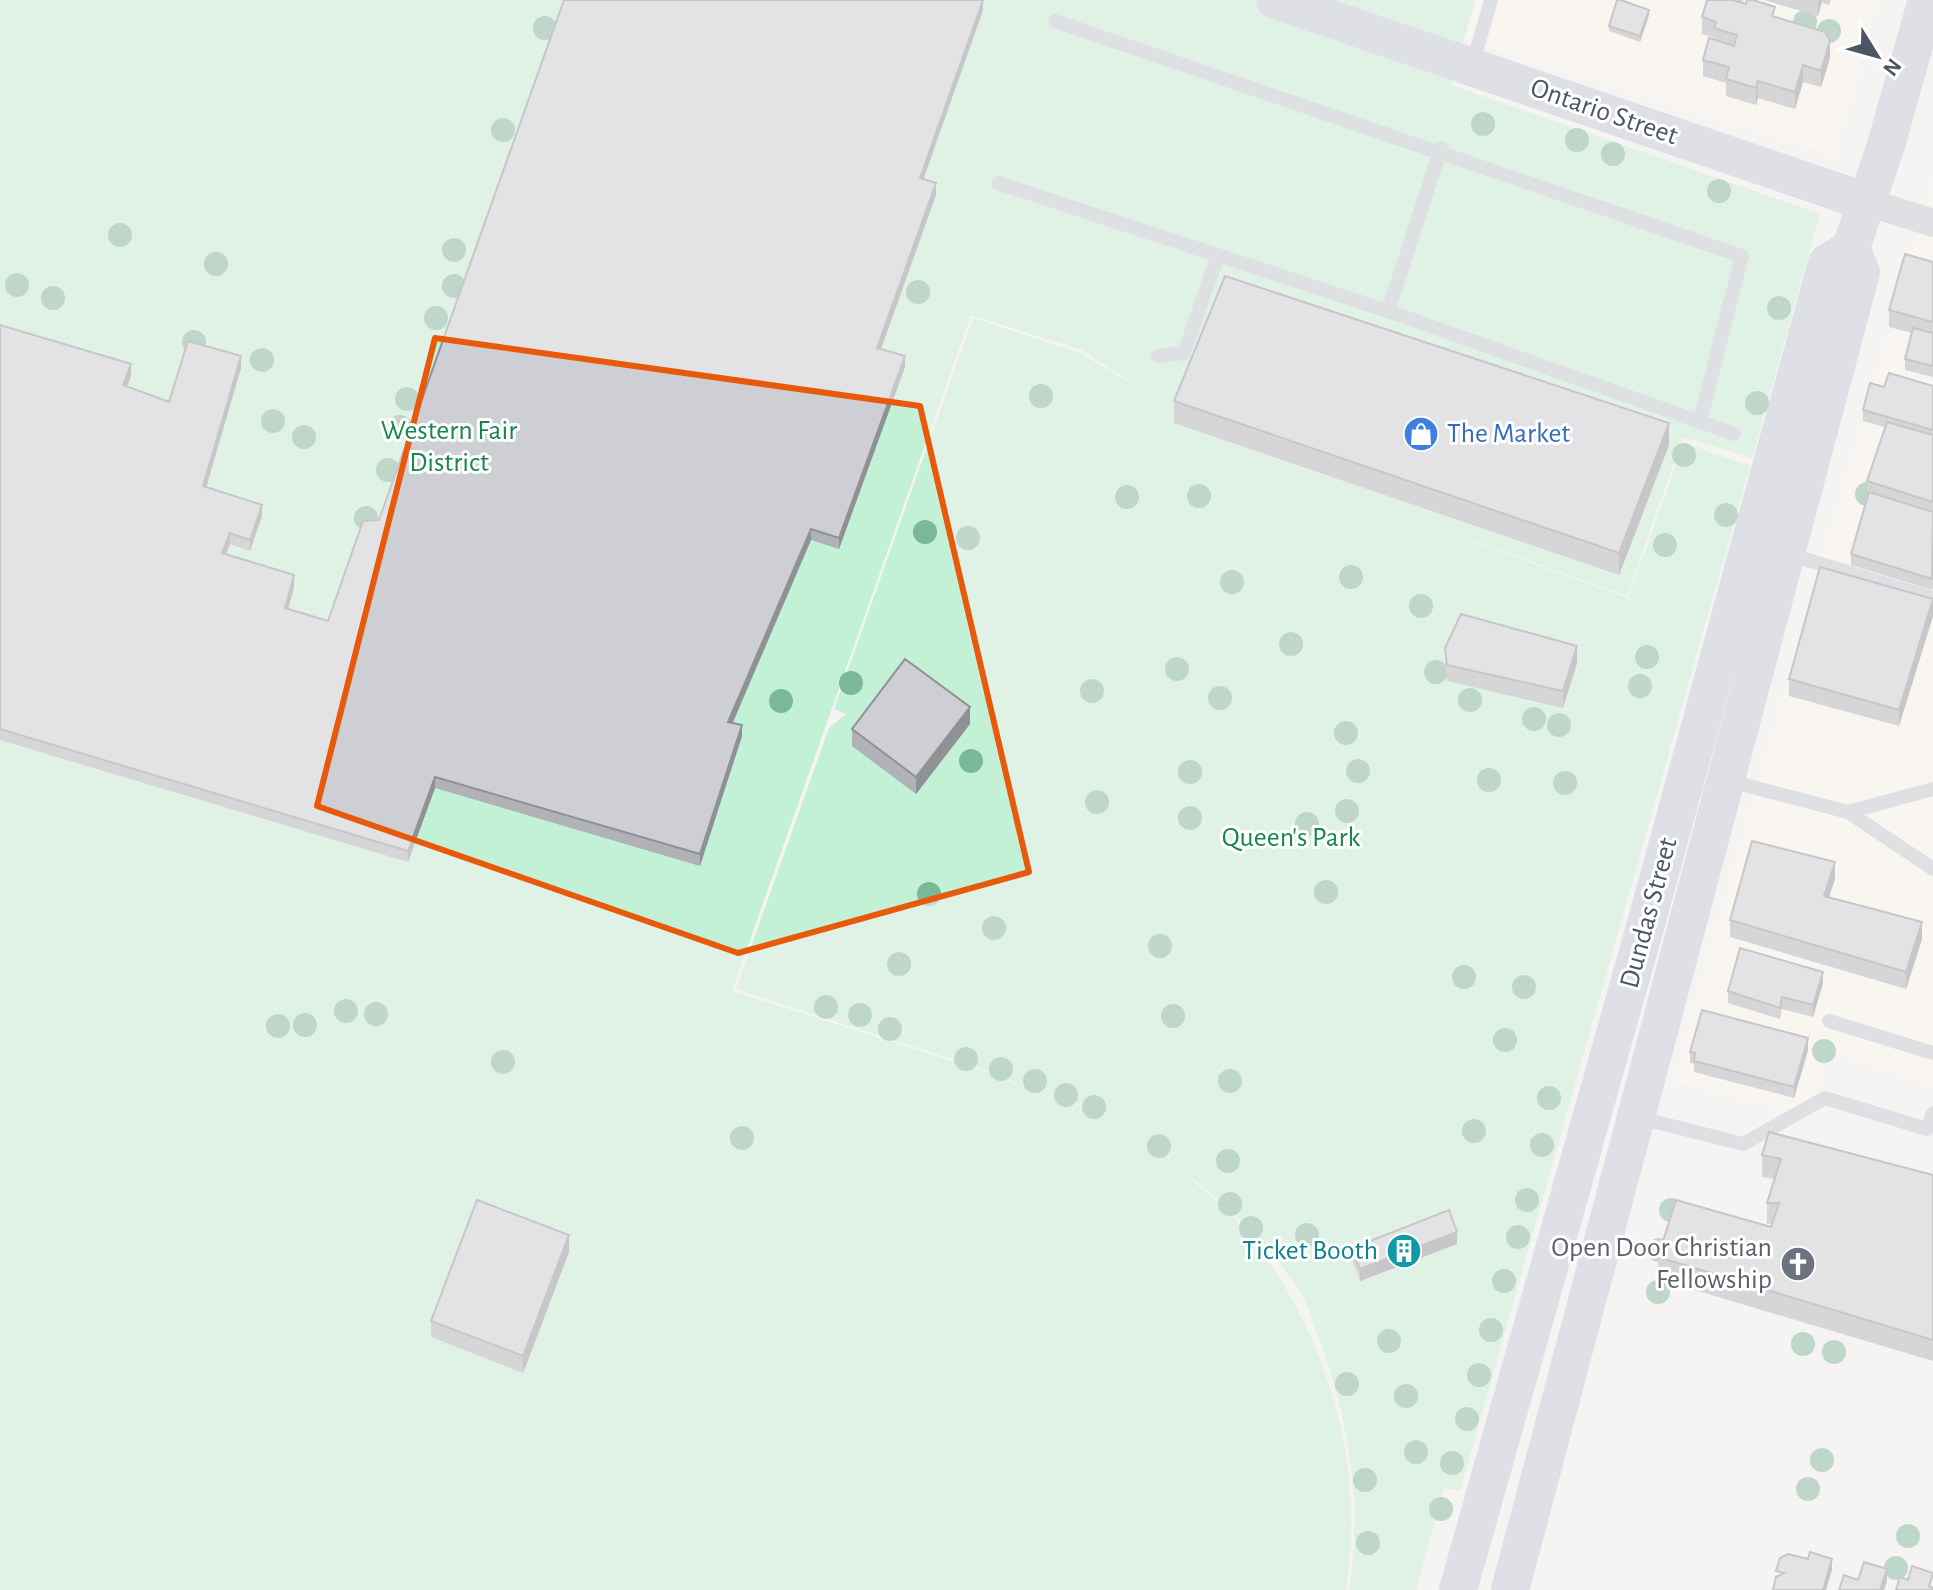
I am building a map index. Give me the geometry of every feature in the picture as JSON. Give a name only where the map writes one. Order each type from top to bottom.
[{"type":"main road","name":"Ontario Street","points":[[1275,0],[1867,202]]},
{"type":"main road","name":"Dundas Street","points":[[1458,1590],[1640,946],[1827,263],[1851,248],[1927,0]]},
{"type":"main road","name":"Dundas Street","points":[[1510,1590],[1861,272],[1851,248]]},
{"type":"street","name":"Ontario Street","points":[[1867,202],[1933,223]]},
{"type":"lane","points":[[1472,66],[1491,0]]},
{"type":"lane","points":[[1055,21],[1742,256],[1700,422]]},
{"type":"lane","points":[[1388,311],[1440,151]]},
{"type":"lane","points":[[998,183],[1388,311],[1734,434]]},
{"type":"lane","points":[[1158,356],[1184,353],[1218,255]]},
{"type":"lane","points":[[1787,554],[1933,598]]},
{"type":"lane","points":[[1725,780],[1848,812],[1933,869]]},
{"type":"lane","points":[[1848,812],[1933,789]]},
{"type":"lane","points":[[1829,1021],[1933,1053]]},
{"type":"lane","points":[[1636,1117],[1743,1144],[1825,1098],[1927,1129],[1933,1113]]},
{"type":"highlighted area","points":[[435,338],[920,406],[1029,872],[738,953],[317,806]]},
{"type":"shaded area","points":[[1475,0],[1878,0],[1834,156],[1464,39]]},
{"type":"shaded area","points":[[1933,179],[1933,1085],[1827,1050],[1808,1115],[1673,1082]]},
{"type":"green space","name":"Western Fair District","points":[[0,0],[1475,0],[1451,85],[1820,214],[1752,458],[1683,437],[1627,596],[1149,424],[1628,598],[1684,443],[1750,466],[1460,1491],[1444,1488],[1416,1590],[1349,1590],[1354,1525],[1350,1462],[1338,1400],[1309,1309],[1289,1276],[1263,1244],[1219,1201],[1188,1175],[1224,1207],[1260,1249],[1306,1326],[1323,1368],[1337,1411],[1351,1500],[1351,1545],[1346,1590],[0,1590]],"holes":[[[971,315],[1082,350],[1135,385],[1149,422],[1134,385],[1080,353],[973,318],[834,709],[846,714],[829,728],[736,989],[989,1071],[1063,1103],[987,1072],[732,991]]]},
{"type":"building","points":[[564,0],[983,0],[920,178],[936,183],[877,348],[905,356],[839,538],[811,529],[728,722],[742,725],[700,854],[435,777],[408,851],[0,729],[0,325],[131,364],[123,385],[169,402],[188,341],[241,356],[203,486],[262,505],[250,540],[230,533],[222,553],[294,575],[285,608],[328,621],[363,521],[379,520]]},
{"type":"building","points":[[1617,0],[1649,10],[1640,36],[1609,26]]},
{"type":"building","points":[[1707,0],[1732,0],[1746,4],[1747,0],[1753,0],[1775,7],[1772,16],[1825,32],[1830,41],[1821,71],[1803,65],[1795,92],[1758,81],[1756,88],[1726,79],[1729,67],[1703,60],[1709,38],[1734,46],[1737,35],[1714,28],[1716,22],[1702,17]]},
{"type":"building","points":[[1905,254],[1933,262],[1933,322],[1889,310]]},
{"type":"building","name":"The Market","points":[[1225,276],[1669,423],[1619,553],[1174,401]]},
{"type":"building","points":[[1913,328],[1933,333],[1933,366],[1905,359]]},
{"type":"building","points":[[1889,373],[1933,386],[1933,430],[1863,410],[1870,383],[1884,387]]},
{"type":"building","points":[[1887,422],[1933,435],[1933,502],[1867,481]]},
{"type":"building","points":[[1869,492],[1933,512],[1932,579],[1851,554]]},
{"type":"building","points":[[1820,567],[1933,599],[1899,710],[1789,679]]},
{"type":"building","points":[[1461,614],[1577,646],[1563,691],[1447,665],[1445,648]]},
{"type":"building","points":[[905,659],[970,707],[916,777],[852,729]]},
{"type":"building","points":[[1752,841],[1835,862],[1824,896],[1922,922],[1906,972],[1730,920]]},
{"type":"building","points":[[1740,948],[1823,972],[1813,1005],[1782,997],[1780,1008],[1728,991]]},
{"type":"building","points":[[1702,1010],[1808,1038],[1794,1087],[1694,1061],[1695,1053],[1690,1052]]},
{"type":"building","name":"Open Door Christian Fellowship","points":[[1769,1132],[1933,1175],[1933,1340],[1658,1257],[1676,1200],[1771,1227],[1779,1203],[1767,1203],[1781,1159],[1762,1155]]},
{"type":"building","points":[[477,1200],[569,1235],[523,1356],[431,1321]]},
{"type":"building","points":[[1449,1210],[1457,1232],[1360,1269],[1352,1248]]},
{"type":"building","points":[[1810,1552],[1832,1559],[1823,1590],[1773,1590],[1776,1577],[1784,1573],[1776,1571],[1780,1558],[1788,1554],[1808,1559]]},
{"type":"building","points":[[1864,1562],[1887,1569],[1880,1590],[1839,1590],[1844,1575],[1858,1580]]},
{"type":"building","points":[[1912,1566],[1933,1573],[1929,1586],[1933,1590],[1896,1590],[1900,1577],[1908,1580]]},
{"type":"place","name":"The Market","points":[[1421,434]]},
{"type":"place","name":"Ticket Booth","points":[[1404,1251]]},
{"type":"place","name":"Open Door Christian Fellowship","points":[[1798,1264]]},
{"type":"park label","name":"Queen's Park","points":[[1291,838]]}]
